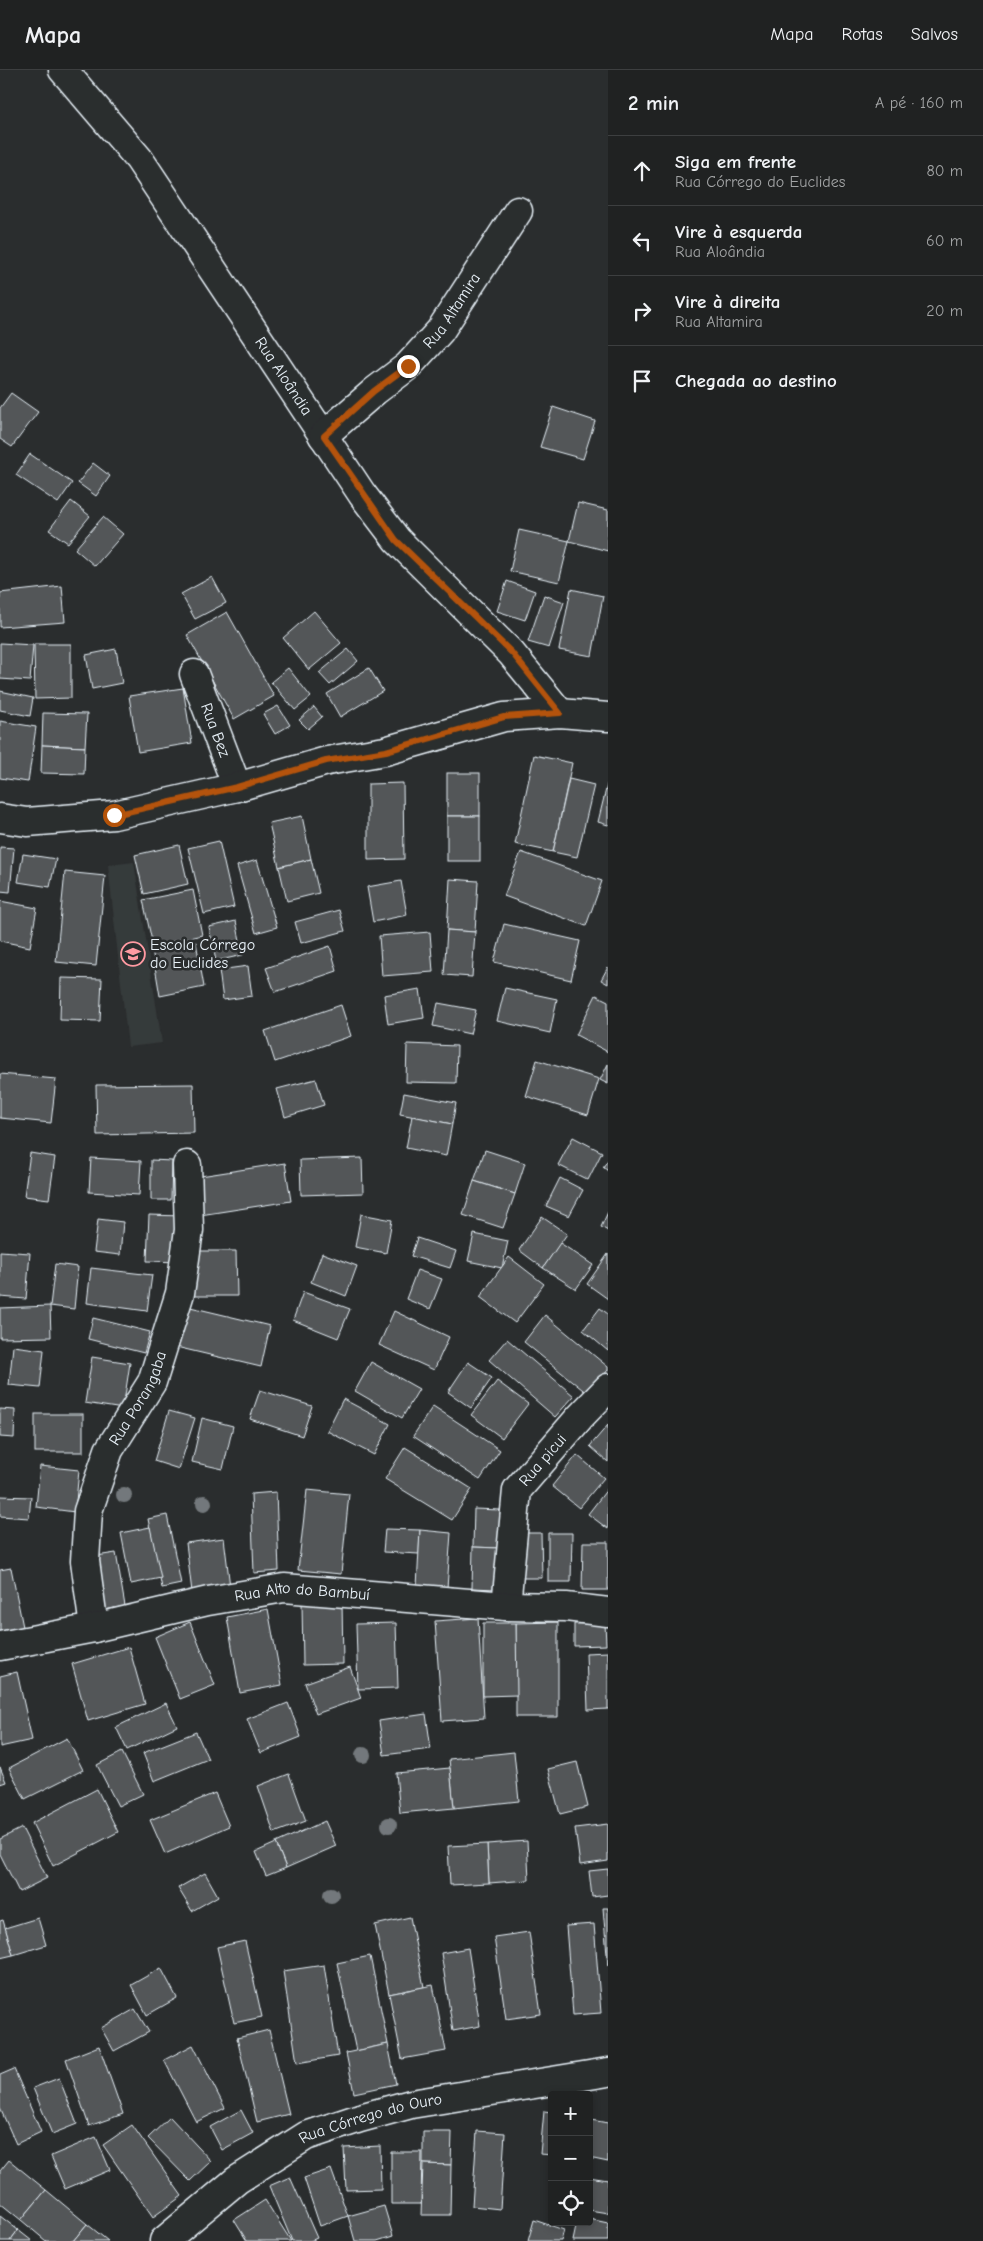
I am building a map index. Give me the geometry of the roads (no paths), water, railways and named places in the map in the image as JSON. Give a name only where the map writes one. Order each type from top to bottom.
[{"type":"street","name":"Rua Aloândia","points":[[63,70],[139,159],[324,436],[396,540],[512,653],[560,713]]},
{"type":"street","name":"Rua Altamira","points":[[324,436],[374,391],[408,366],[440,331],[518,211]]},
{"type":"street","name":"Rua Bez","points":[[194,674],[237,787]]},
{"type":"street","points":[[0,818],[28,822],[114,815],[237,787],[326,761],[386,751],[504,717],[560,713],[608,717]]},
{"type":"street","name":"Rua Porangaba","points":[[94,1628],[85,1561],[88,1511],[109,1450],[152,1382],[180,1293],[189,1230],[187,1165]]},
{"type":"street","name":"Rua picui","points":[[506,1606],[517,1490],[580,1417],[608,1388]]},
{"type":"street","name":"Rua Alto do Bambuí","points":[[0,1646],[94,1628],[208,1601],[284,1588],[506,1606],[566,1607],[608,1612]]},
{"type":"street","name":"Rua Córrego do Ouro","points":[[164,2241],[237,2180],[306,2136],[411,2104],[608,2072]]},
{"type":"place","name":"Escola Córrego do Euclides","points":[[133,954]]}]
